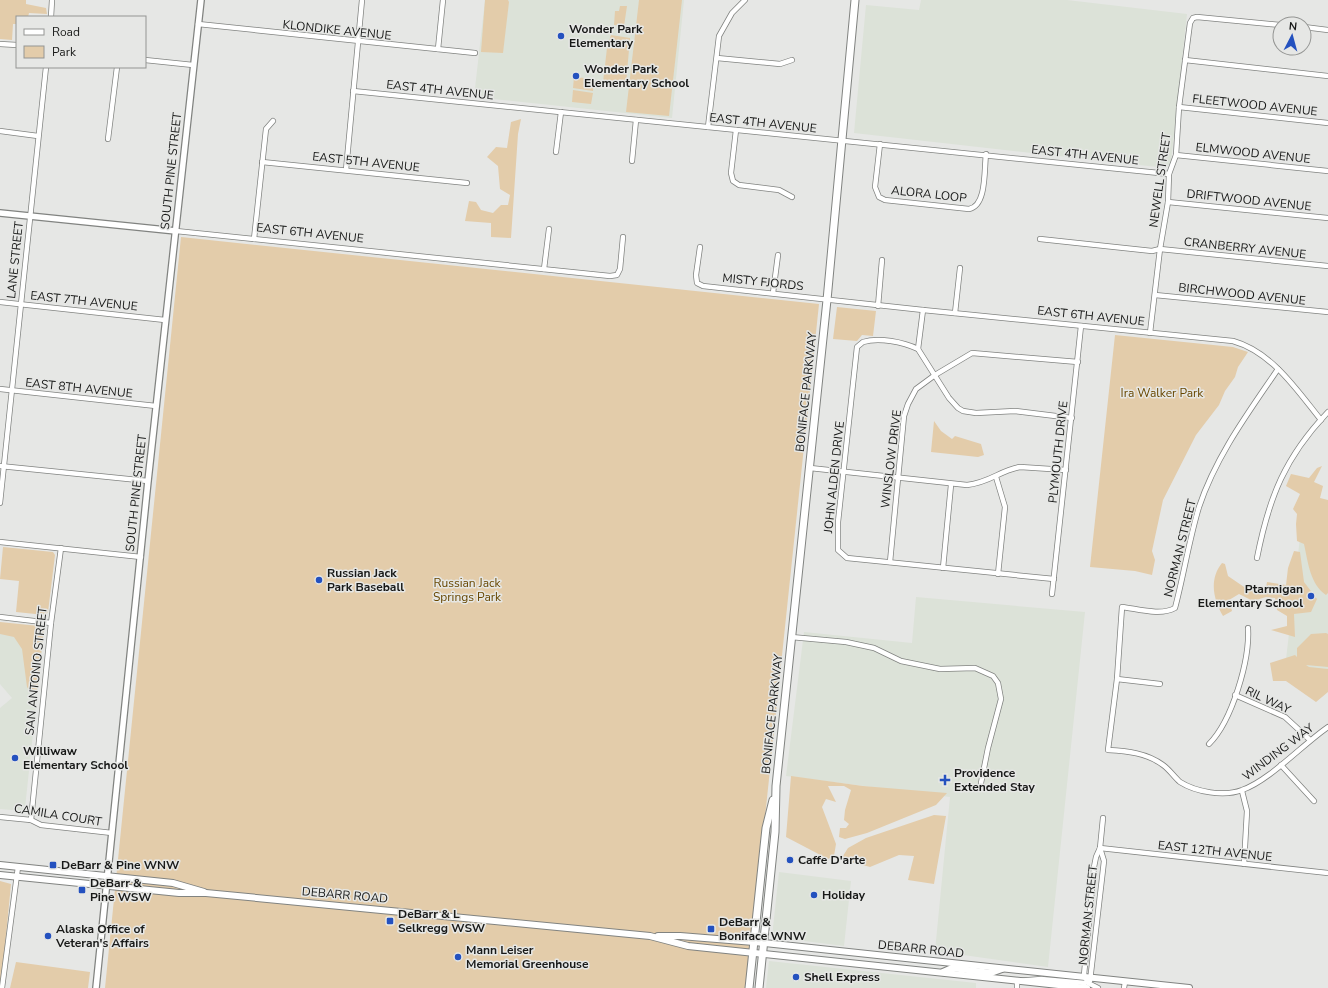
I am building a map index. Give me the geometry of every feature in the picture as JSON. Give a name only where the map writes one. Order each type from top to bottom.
[{"type":"main road","name":"BONIFACE PARKWAY","points":[[760,988],[776,832],[776,786],[827,300],[855,0]]},
{"type":"main road","name":"BONIFACE PARKWAY","points":[[749,988],[766,828],[776,786]]},
{"type":"main road","name":"DEBARR ROAD","points":[[0,865],[173,883],[206,893]]},
{"type":"main road","name":"DEBARR ROAD","points":[[0,875],[187,894],[206,893],[650,936],[680,936],[754,942],[1004,968],[1087,982]]},
{"type":"main road","name":"DEBARR ROAD","points":[[650,936],[688,946],[1017,981],[1087,982],[1188,988]]},
{"type":"main road","points":[[942,972],[952,968],[991,973],[1004,968]]},
{"type":"street","points":[[51,16],[52,0]]},
{"type":"street","name":"SOUTH PINE STREET","points":[[96,988],[165,320],[201,0]]},
{"type":"street","points":[[346,170],[362,0]]},
{"type":"street","points":[[438,49],[442,0]]},
{"type":"street","points":[[708,127],[720,36],[732,13],[745,0]]},
{"type":"street","name":"NEWELL STREET","points":[[1150,333],[1160,249],[1168,202],[1169,174],[1176,154],[1179,107],[1188,30],[1192,18],[1197,17],[1272,24]]},
{"type":"street","name":"KLONDIKE AVENUE","points":[[198,24],[358,42],[475,53]]},
{"type":"street","points":[[1312,28],[1328,30]]},
{"type":"street","points":[[0,44],[16,46]]},
{"type":"street","points":[[717,58],[780,64],[792,60]]},
{"type":"street","points":[[146,60],[193,65]]},
{"type":"street","points":[[1185,60],[1328,76]]},
{"type":"street","name":"LANE STREET","points":[[0,503],[2,466],[21,305],[29,216],[46,68]]},
{"type":"street","points":[[108,139],[117,68]]},
{"type":"street","name":"EAST 4TH AVENUE","points":[[353,91],[842,142],[853,141],[986,154],[1169,174]]},
{"type":"street","name":"FLEETWOOD AVENUE","points":[[1179,107],[1328,123]]},
{"type":"street","points":[[556,152],[561,112]]},
{"type":"street","points":[[632,161],[636,120]]},
{"type":"street","points":[[254,239],[266,129],[273,121]]},
{"type":"street","points":[[736,130],[731,173],[733,181],[739,185],[779,190],[792,197]]},
{"type":"street","points":[[0,131],[38,136]]},
{"type":"street","name":"ALORA LOOP","points":[[880,144],[876,187],[879,197],[885,200],[969,209],[974,208],[980,201],[986,154]]},
{"type":"street","name":"ELMWOOD AVENUE","points":[[1176,154],[1328,171]]},
{"type":"street","name":"EAST 5TH AVENUE","points":[[262,162],[467,183]]},
{"type":"street","name":"DRIFTWOOD AVENUE","points":[[1168,202],[1328,218]]},
{"type":"street","name":"EAST 6TH AVENUE","points":[[0,213],[610,276],[617,275],[620,269],[624,236]]},
{"type":"street","points":[[544,269],[548,229]]},
{"type":"street","name":"CRANBERRY AVENUE","points":[[1040,239],[1152,251],[1160,249],[1328,266]]},
{"type":"street","name":"MISTY FJORDS","points":[[700,247],[696,275],[698,283],[703,286],[827,300]]},
{"type":"street","points":[[774,293],[778,255]]},
{"type":"street","points":[[878,306],[882,260]]},
{"type":"street","points":[[955,313],[960,268]]},
{"type":"street","name":"BIRCHWOOD AVENUE","points":[[1154,295],[1328,312]]},
{"type":"street","name":"EAST 6TH AVENUE","points":[[827,300],[1238,343],[1259,353],[1278,369],[1321,420]]},
{"type":"street","name":"EAST 7TH AVENUE","points":[[0,302],[165,320]]},
{"type":"street","points":[[923,310],[918,349],[949,398],[963,411],[976,413],[1015,411],[1072,418]]},
{"type":"street","name":"PLYMOUTH DRIVE","points":[[1052,594],[1081,326]]},
{"type":"street","name":"JOHN ALDEN DRIVE","points":[[918,349],[910,345],[867,340],[859,344],[857,347],[838,522],[838,550],[847,558],[1054,579]]},
{"type":"street","name":"WINSLOW DRIVE","points":[[890,562],[903,428],[908,404],[916,389],[935,375],[972,353],[1078,362]]},
{"type":"street","name":"NORMAN STREET","points":[[1117,679],[1122,607],[1160,612],[1169,611],[1175,608],[1192,529],[1208,483],[1237,428],[1278,369]]},
{"type":"street","name":"EAST 8TH AVENUE","points":[[0,389],[156,406]]},
{"type":"street","points":[[1258,558],[1267,511],[1284,472],[1303,439],[1328,412]]},
{"type":"street","points":[[2,466],[148,481]]},
{"type":"street","points":[[810,468],[951,485],[974,485],[996,477],[1013,468],[1020,467],[1066,470]]},
{"type":"street","points":[[996,477],[1006,507],[998,574]]},
{"type":"street","points":[[943,568],[951,485]]},
{"type":"street","points":[[0,542],[141,557]]},
{"type":"street","name":"SAN ANTONIO STREET","points":[[31,820],[51,623],[61,548]]},
{"type":"street","points":[[0,617],[51,623]]},
{"type":"street","points":[[1209,744],[1223,724],[1235,696],[1245,665],[1248,646],[1248,628]]},
{"type":"street","points":[[791,637],[846,642],[874,648],[901,661],[940,669],[975,668],[993,676],[998,683],[1001,699],[988,748],[981,784]]},
{"type":"street","points":[[1117,679],[1160,684]]},
{"type":"street","name":"WINDING WAY","points":[[1117,679],[1108,750],[1127,751],[1153,758],[1164,765],[1186,786],[1198,790],[1212,792],[1242,791],[1255,784],[1281,765],[1310,740],[1328,727]]},
{"type":"street","name":"RIL WAY","points":[[1235,696],[1285,717],[1310,740]]},
{"type":"street","points":[[1281,765],[1314,801]]},
{"type":"street","points":[[1242,791],[1247,811],[1244,864]]},
{"type":"street","name":"CAMILA COURT","points":[[0,817],[31,820],[41,825],[112,833]]},
{"type":"street","name":"NORMAN STREET","points":[[1087,982],[1094,867],[1100,848],[1103,818]]},
{"type":"street","name":"NORMAN STREET","points":[[1087,982],[1104,861],[1100,848]]},
{"type":"street","name":"EAST 12TH AVENUE","points":[[1100,848],[1328,873]]},
{"type":"street","points":[[2,988],[18,867]]},
{"type":"street","points":[[1017,981],[1017,988]]},
{"type":"street","name":"NORMAN STREET","points":[[1087,982],[1098,988]]},
{"type":"shaded area","name":"Wonder Park Elementary School","points":[[485,0],[684,0],[672,118],[474,97]]},
{"type":"shaded area","points":[[921,0],[1067,0],[1187,14],[1171,162],[1166,168],[854,133],[866,5],[919,10]]},
{"type":"shaded area","name":"Ptarmigan Elementary School","points":[[1303,511],[1328,514],[1328,682],[1284,677]]},
{"type":"shaded area","name":"Providence Extended Stay","points":[[916,597],[1085,612],[1048,967],[935,951],[950,797],[786,776],[804,632],[912,643]]},
{"type":"shaded area","name":"Williwaw Elementary School","points":[[0,623],[41,627],[44,631],[25,808],[23,811],[0,809],[0,708],[12,698],[0,684]]},
{"type":"shaded area","points":[[779,872],[851,881],[844,946],[772,937]]},
{"type":"shaded area","points":[[769,961],[976,983],[976,988],[766,988]]},
{"type":"green space","points":[[0,0],[26,0],[26,4],[46,8],[47,14],[29,13],[28,16],[16,16],[16,24],[13,24],[12,40],[0,39]]},
{"type":"green space","points":[[485,0],[508,0],[509,2],[503,53],[481,52]]},
{"type":"green space","points":[[639,0],[682,0],[669,116],[626,112]]},
{"type":"green space","points":[[620,6],[627,6],[624,26],[614,25],[615,11],[619,11]]},
{"type":"green space","points":[[611,35],[630,38],[626,84],[603,82],[607,48]]},
{"type":"green space","points":[[574,77],[594,79],[593,91],[573,88]]},
{"type":"green space","points":[[573,90],[593,93],[591,104],[572,102]]},
{"type":"green space","points":[[521,119],[518,134],[511,238],[491,237],[491,223],[465,221],[469,201],[476,202],[481,210],[493,213],[501,205],[508,205],[510,195],[500,189],[498,166],[487,157],[496,147],[507,148],[511,122]]},
{"type":"green space","name":"Russian Jack Springs Park","points":[[181,237],[819,304],[747,988],[105,988]]},
{"type":"green space","points":[[837,307],[876,311],[873,336],[862,335],[857,341],[833,339]]},
{"type":"green space","name":"Ira Walker Park","points":[[1115,335],[1233,347],[1248,352],[1238,367],[1235,377],[1225,391],[1219,405],[1196,435],[1163,500],[1152,551],[1155,560],[1152,575],[1135,571],[1090,567]]},
{"type":"green space","points":[[934,421],[941,431],[952,439],[955,436],[981,444],[984,455],[978,457],[931,452]]},
{"type":"green space","points":[[1322,466],[1314,482],[1323,486],[1320,498],[1328,500],[1328,593],[1326,595],[1316,585],[1313,579],[1308,565],[1304,544],[1297,541],[1297,514],[1293,509],[1300,494],[1286,486],[1291,474],[1309,478],[1317,468]]},
{"type":"green space","points":[[3,547],[53,552],[55,555],[48,612],[45,615],[16,612],[19,581],[0,579]]},
{"type":"green space","points":[[1294,551],[1300,552],[1304,582],[1317,599],[1311,612],[1294,614],[1295,637],[1271,630],[1287,626],[1287,616],[1277,610],[1275,598],[1266,597],[1253,601],[1239,594],[1229,600],[1232,611],[1223,616],[1217,603],[1214,589],[1215,576],[1222,563],[1225,564],[1228,576],[1247,589],[1265,592],[1267,582],[1286,585],[1288,568]]},
{"type":"green space","points":[[0,622],[39,626],[44,629],[37,690],[30,691],[27,687],[22,649],[14,637],[0,634]]},
{"type":"green space","points":[[1311,634],[1328,634],[1328,667],[1306,665],[1309,667],[1328,669],[1328,692],[1316,702],[1286,681],[1273,681],[1270,663],[1295,655],[1297,657],[1297,648]]},
{"type":"green space","points":[[791,776],[863,786],[947,793],[936,805],[867,833],[845,839],[839,837],[840,828],[846,828],[849,824],[844,820],[845,810],[851,790],[844,786],[828,786],[836,802],[826,799],[822,807],[836,844],[834,856],[828,859],[786,837]]},
{"type":"green space","points":[[934,815],[946,816],[934,884],[908,880],[914,856],[899,855],[870,867],[841,859],[848,848],[866,838]]},
{"type":"green space","points":[[0,881],[11,884],[1,988],[0,988]]},
{"type":"green space","points":[[16,962],[90,972],[88,988],[10,988]]},
{"type":"place","name":"Wonder Park Elementary","points":[[561,36]]},
{"type":"place","name":"Wonder Park Elementary School","points":[[576,76]]},
{"type":"place","name":"Russian Jack Park Baseball","points":[[319,580]]},
{"type":"place","name":"Ptarmigan Elementary School","points":[[1311,596]]},
{"type":"place","name":"Williwaw Elementary School","points":[[15,758]]},
{"type":"place","name":"Providence Extended Stay","points":[[945,780]]},
{"type":"place","name":"Caffe D'arte","points":[[790,860]]},
{"type":"place","name":"DeBarr & Pine WNW","points":[[53,865]]},
{"type":"place","name":"DeBarr & Pine WSW","points":[[82,890]]},
{"type":"place","name":"Holiday","points":[[814,895]]},
{"type":"place","name":"DeBarr & L Selkregg WSW","points":[[390,921]]},
{"type":"place","name":"DeBarr & Boniface WNW","points":[[711,929]]},
{"type":"place","name":"Alaska Office of Veteran's Affairs","points":[[48,936]]},
{"type":"place","name":"Mann Leiser Memorial Greenhouse","points":[[458,957]]},
{"type":"place","name":"Shell Express","points":[[796,977]]}]
